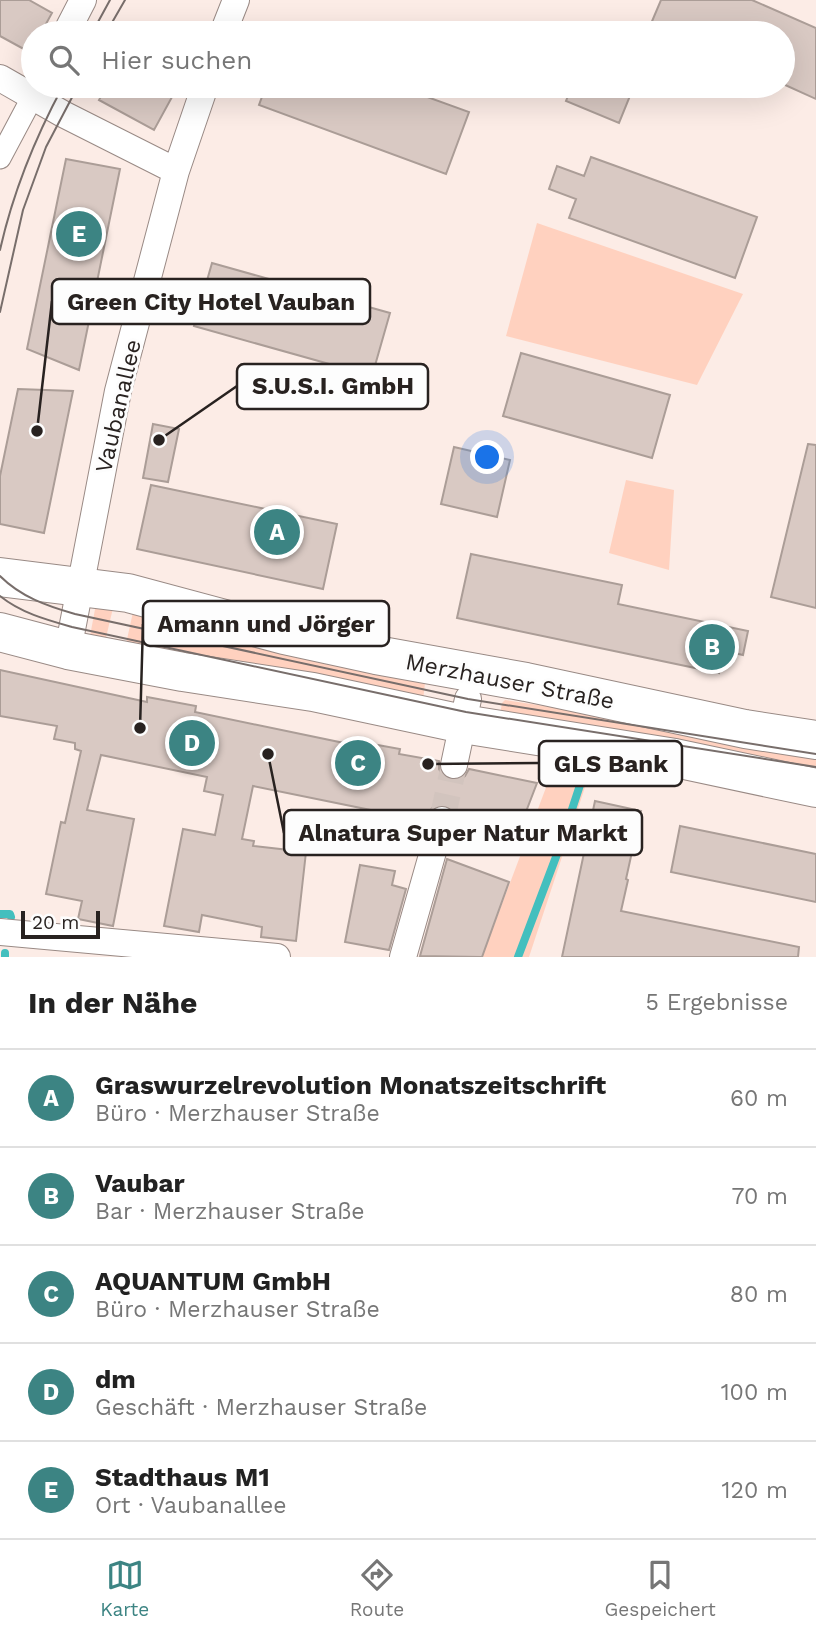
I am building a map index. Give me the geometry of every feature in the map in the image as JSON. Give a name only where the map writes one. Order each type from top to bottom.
[{"type":"main road","name":"Merzhauser Straße","points":[[0,578],[128,593],[284,635],[526,682],[746,729],[816,740]]},
{"type":"main road","name":"Merzhauser Straße","points":[[0,632],[68,650],[183,672],[466,712],[816,788]]},
{"type":"main road","points":[[424,663],[466,712],[526,682]]},
{"type":"street","points":[[72,21],[83,0]]},
{"type":"street","points":[[228,21],[236,0]]},
{"type":"street","points":[[0,78],[21,86]]},
{"type":"street","points":[[0,158],[32,98]]},
{"type":"street","points":[[48,98],[176,171]]},
{"type":"street","name":"Vaubanallee","points":[[68,650],[118,391],[176,171],[201,98]]},
{"type":"street","points":[[454,765],[466,712]]},
{"type":"street","points":[[403,957],[442,820]]},
{"type":"street","points":[[0,932],[276,957]]},
{"type":"shaded area","points":[[537,223],[743,294],[697,385],[506,336]]},
{"type":"shaded area","points":[[626,480],[674,490],[669,570],[609,553]]},
{"type":"shaded area","points":[[96,604],[113,608],[104,646],[90,636]]},
{"type":"shaded area","points":[[133,612],[425,683],[422,709],[124,653]]},
{"type":"shaded area","points":[[505,700],[816,747],[816,773],[499,720]]},
{"type":"shaded area","points":[[553,769],[589,775],[529,957],[482,957]]},
{"type":"building","points":[[0,0],[29,0],[52,13],[48,21],[21,21],[21,48],[0,36]]},
{"type":"building","points":[[661,0],[752,0],[816,28],[816,99],[795,89],[795,21],[652,21]]},
{"type":"building","points":[[100,98],[171,98],[154,130],[99,100]]},
{"type":"building","points":[[262,98],[430,98],[469,112],[446,174],[259,105]]},
{"type":"building","points":[[567,98],[629,98],[619,123],[566,101]]},
{"type":"building","points":[[591,157],[757,217],[735,278],[569,218],[576,199],[549,189],[557,166],[584,176]]},
{"type":"building","points":[[66,159],[120,169],[79,370],[27,349]]},
{"type":"building","points":[[212,263],[390,313],[372,376],[194,326]]},
{"type":"building","points":[[521,353],[670,395],[652,458],[503,416]]},
{"type":"building","points":[[18,389],[73,391],[44,533],[0,524],[0,476]]},
{"type":"building","points":[[153,424],[179,429],[168,482],[143,478]]},
{"type":"building","points":[[808,444],[816,445],[816,608],[771,597]]},
{"type":"building","points":[[454,447],[510,460],[497,517],[441,504]]},
{"type":"building","points":[[151,485],[337,524],[323,589],[137,549]]},
{"type":"building","points":[[471,554],[622,585],[618,604],[748,631],[743,655],[723,655],[719,673],[457,618]]},
{"type":"building","points":[[0,670],[147,702],[147,697],[196,706],[195,712],[349,744],[350,740],[400,749],[399,754],[439,761],[443,776],[451,780],[459,780],[469,769],[537,783],[517,835],[462,824],[460,829],[456,828],[457,816],[453,809],[446,805],[432,808],[425,821],[253,786],[242,839],[254,841],[253,846],[306,852],[296,941],[261,937],[262,927],[202,915],[199,932],[164,926],[183,829],[215,835],[223,795],[204,791],[207,777],[101,755],[87,810],[134,819],[113,926],[78,919],[82,901],[46,894],[61,822],[65,823],[81,751],[75,749],[75,743],[54,739],[57,726],[0,716]]},
{"type":"building","points":[[595,801],[641,811],[621,911],[799,947],[798,957],[562,957]]},
{"type":"building","points":[[680,826],[816,854],[816,902],[671,872]]},
{"type":"building","points":[[447,859],[509,882],[482,957],[420,956]]},
{"type":"building","points":[[360,865],[395,871],[392,885],[406,889],[389,950],[345,942]]},
{"type":"waterway","points":[[518,957],[581,782]]},
{"type":"waterway","points":[[0,914],[10,914],[11,917]]},
{"type":"tunnel","points":[[442,820],[454,765]]},
{"type":"tram line","points":[[99,21],[110,0]]},
{"type":"tram line","points":[[113,21],[125,0]]},
{"type":"tram line","points":[[0,250],[11,207],[26,166],[57,98]]},
{"type":"tram line","points":[[0,312],[23,210],[46,147],[72,98]]},
{"type":"tram line","points":[[0,576],[35,600],[75,614],[468,699],[816,754]]},
{"type":"tram line","points":[[0,596],[25,611],[72,627],[466,712],[816,767]]},
{"type":"place","name":"Stadthaus M1","points":[[79,234]]},
{"type":"place","name":"Green City Hotel Vauban","points":[[37,431]]},
{"type":"place","name":"S.U.S.I. GmbH","points":[[159,440]]},
{"type":"place","name":"Graswurzelrevolution Monatszeitschrift","points":[[277,532]]},
{"type":"place","name":"Vaubar","points":[[712,647]]},
{"type":"place","name":"Amann und Jörger","points":[[140,728]]},
{"type":"place","name":"dm","points":[[192,743]]},
{"type":"place","name":"Alnatura Super Natur Markt","points":[[268,754]]},
{"type":"place","name":"AQUANTUM GmbH","points":[[358,763]]},
{"type":"place","name":"GLS Bank","points":[[428,764]]}]
